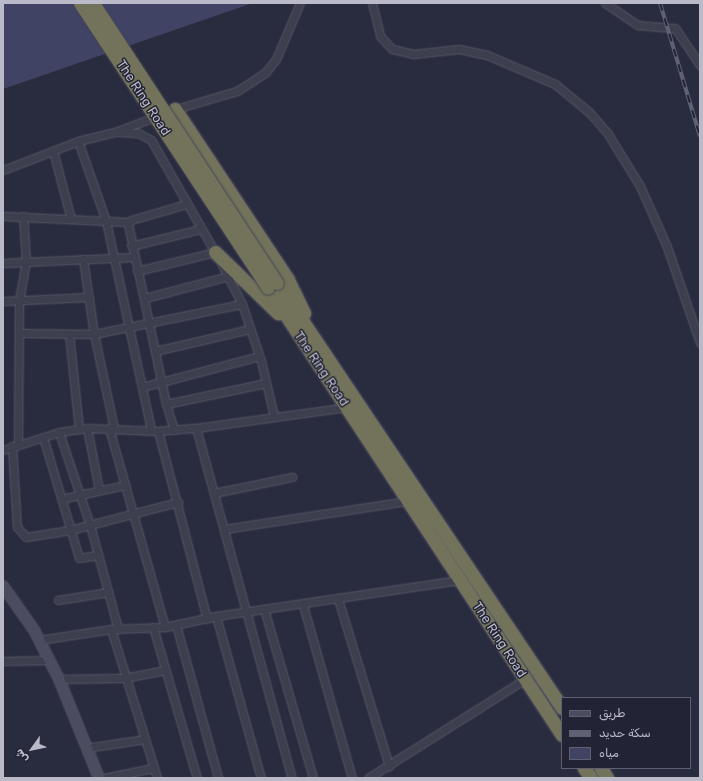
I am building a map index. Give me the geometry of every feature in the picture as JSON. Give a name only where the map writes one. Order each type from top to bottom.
[{"type":"highway","name":"The Ring Road","points":[[80,3],[272,285]]},
{"type":"highway","name":"The Ring Road","points":[[93,3],[300,328],[561,707]]},
{"type":"highway","points":[[174,109],[288,280],[302,308],[300,328]]},
{"type":"highway","points":[[214,252],[300,328]]},
{"type":"highway","name":"The Ring Road","points":[[300,328],[346,407],[561,733]]},
{"type":"highway","points":[[585,769],[591,778]]},
{"type":"highway","points":[[601,769],[607,778]]},
{"type":"street","points":[[3,170],[78,141],[115,132],[174,109],[237,91],[265,73],[276,59],[300,3]]},
{"type":"street","points":[[372,3],[380,36],[392,49],[413,54],[459,49],[487,55],[555,84],[589,112],[608,134],[640,186],[667,247],[700,343]]},
{"type":"street","points":[[605,3],[638,25],[675,28],[700,65]]},
{"type":"street","points":[[115,132],[138,133],[150,140],[229,276],[242,304],[260,356],[274,416]]},
{"type":"street","points":[[78,141],[106,221],[127,326],[142,387],[154,431],[178,502],[207,619]]},
{"type":"street","points":[[53,151],[71,219]]},
{"type":"street","points":[[3,216],[128,222],[186,204]]},
{"type":"street","points":[[24,216],[26,262],[19,302],[15,445],[18,531],[26,537],[70,530],[133,512],[178,502]]},
{"type":"street","points":[[128,222],[131,246],[145,298],[166,404],[174,430]]},
{"type":"street","points":[[131,246],[201,229]]},
{"type":"street","points":[[137,271],[214,252]]},
{"type":"street","points":[[3,263],[134,257]]},
{"type":"street","points":[[83,259],[94,334],[112,428],[125,485],[165,627]]},
{"type":"street","points":[[145,298],[229,276]]},
{"type":"street","points":[[3,300],[19,302],[89,297]]},
{"type":"street","points":[[19,333],[94,334],[127,326],[242,304]]},
{"type":"street","points":[[155,351],[250,328]]},
{"type":"street","points":[[69,334],[79,429]]},
{"type":"street","points":[[142,387],[260,356]]},
{"type":"street","points":[[166,404],[266,383]]},
{"type":"street","points":[[3,450],[59,432],[79,429],[112,428],[154,431],[174,430],[346,407]]},
{"type":"street","points":[[87,428],[99,490]]},
{"type":"street","points":[[196,428],[248,612],[292,778]]},
{"type":"street","points":[[59,432],[90,525],[108,592],[124,678],[157,778]]},
{"type":"street","points":[[43,437],[79,558],[98,555]]},
{"type":"street","points":[[214,493],[292,477]]},
{"type":"street","points":[[61,499],[125,485]]},
{"type":"street","points":[[224,530],[408,501]]},
{"type":"street","points":[[38,640],[114,629],[165,627],[216,616],[303,605],[459,580]]},
{"type":"street","points":[[3,586],[38,640],[59,679],[99,778]]},
{"type":"street","points":[[58,600],[108,592]]},
{"type":"street","points":[[338,599],[388,766]]},
{"type":"street","points":[[303,605],[352,778]]},
{"type":"street","points":[[264,609],[313,778]]},
{"type":"street","points":[[216,616],[261,778]]},
{"type":"street","points":[[176,625],[218,778]]},
{"type":"street","points":[[153,627],[197,778]]},
{"type":"street","points":[[3,661],[49,660]]},
{"type":"street","points":[[59,679],[124,678],[165,670]]},
{"type":"street","points":[[368,778],[537,671]]},
{"type":"street","points":[[86,748],[145,739]]},
{"type":"street","points":[[104,778],[153,768]]},
{"type":"water","points":[[3,3],[253,3],[3,89]]},
{"type":"railway","points":[[660,3],[700,136]]}]
